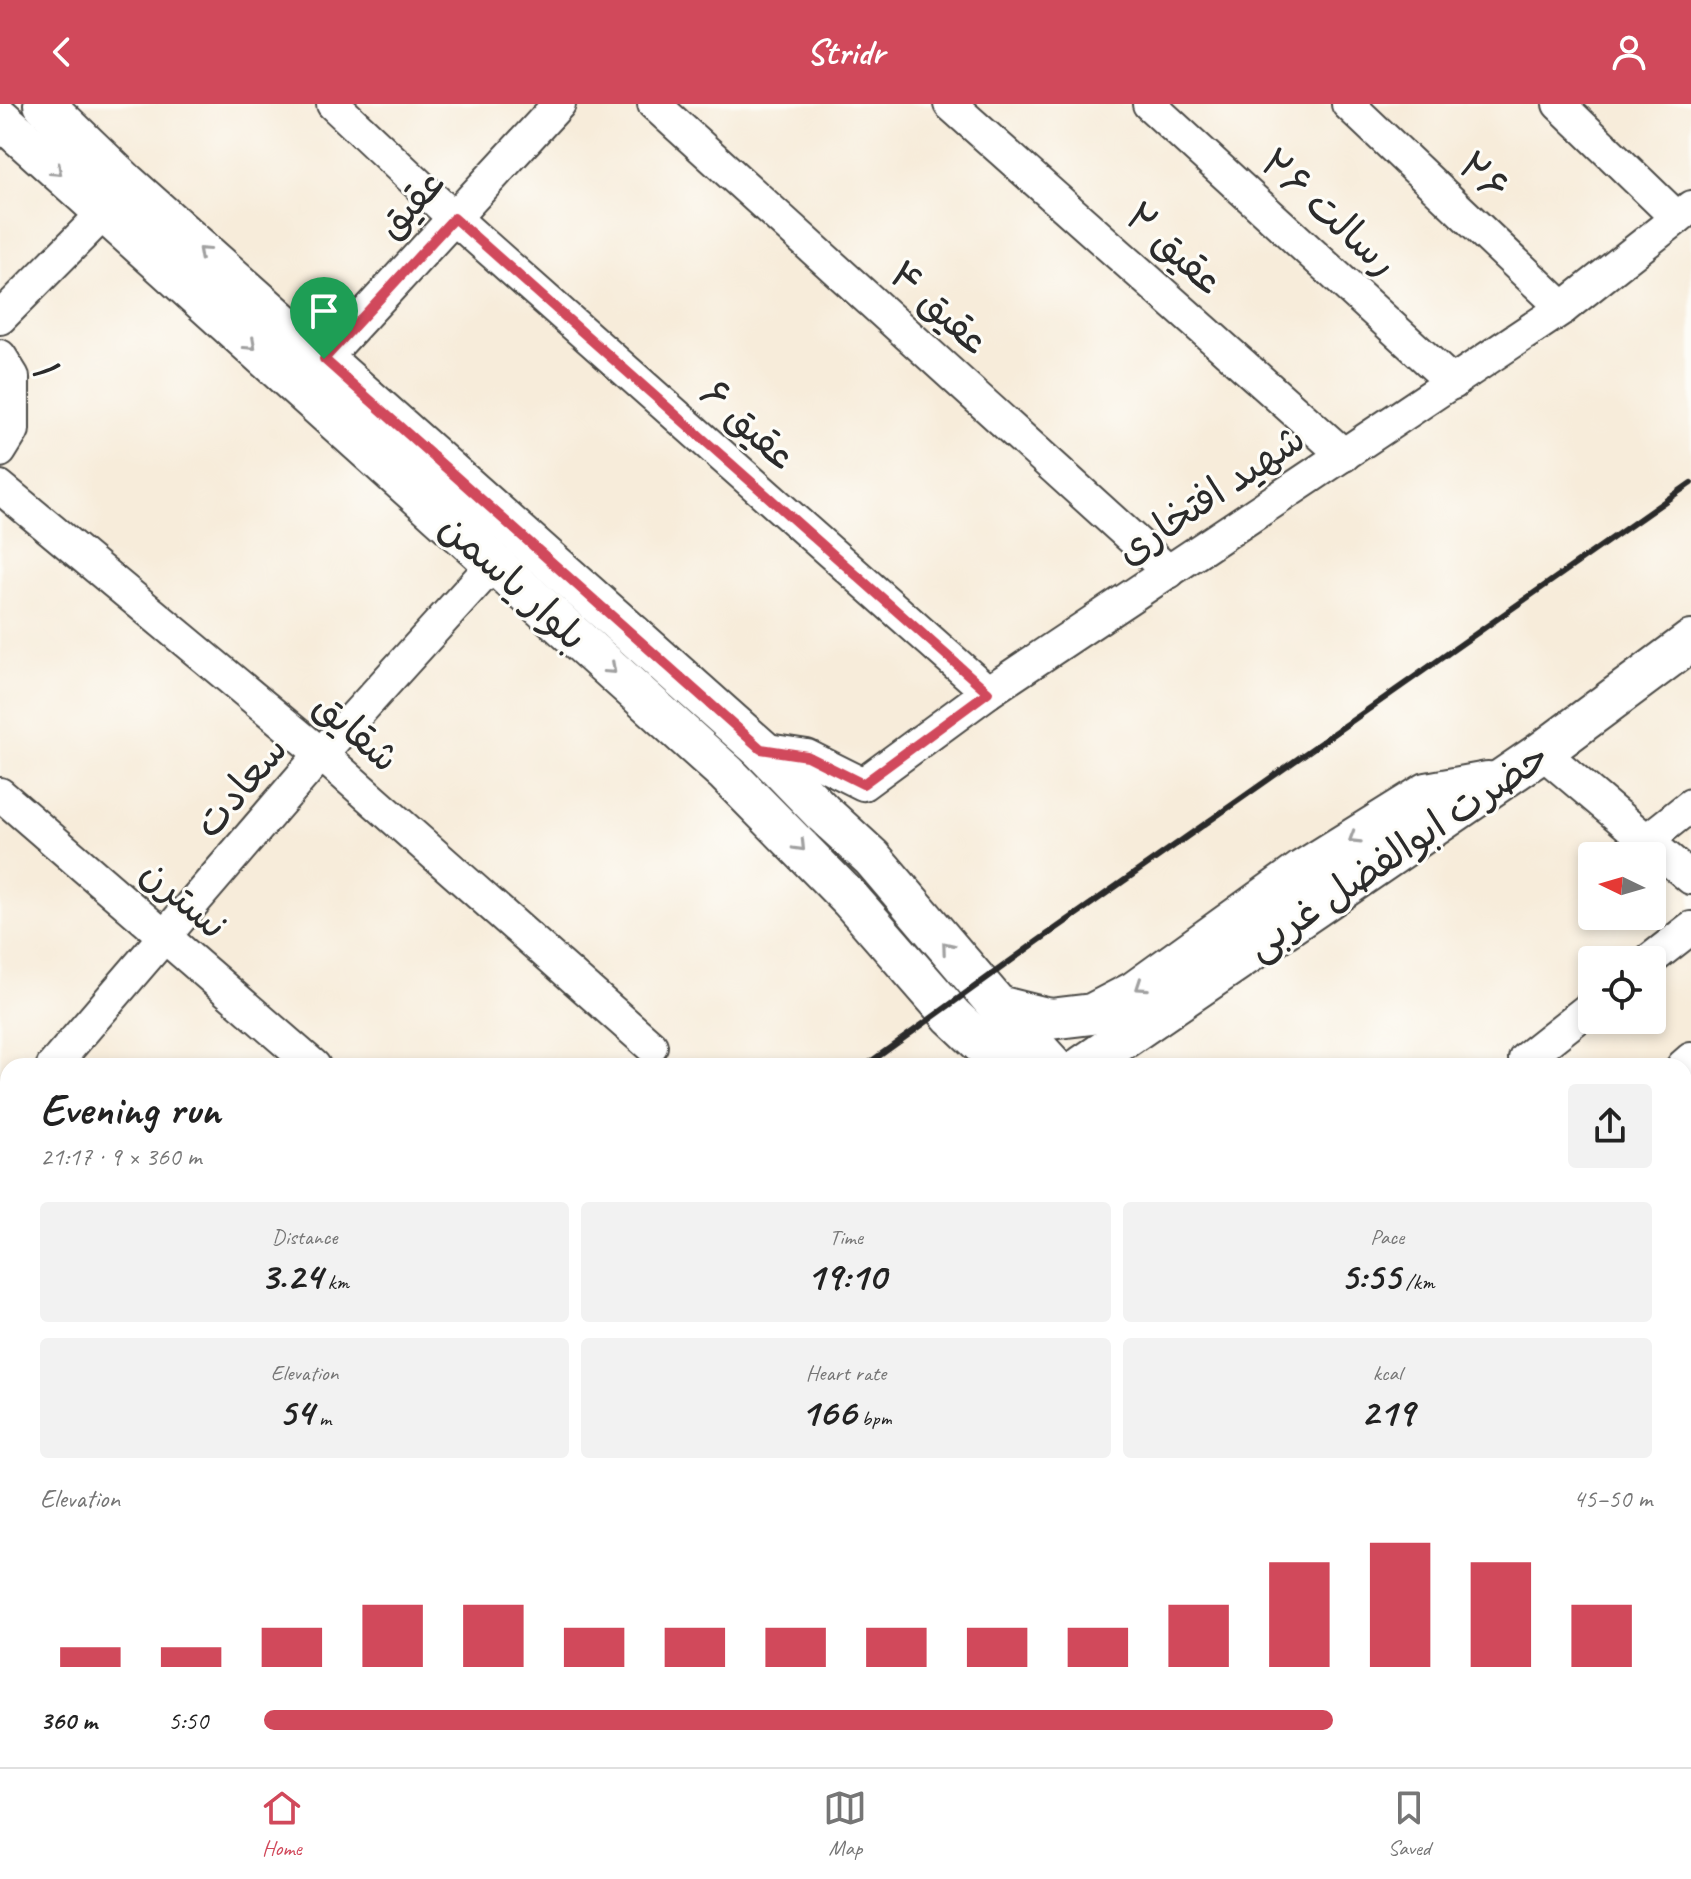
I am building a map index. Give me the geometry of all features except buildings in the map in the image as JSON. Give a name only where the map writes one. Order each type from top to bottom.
[{"type":"street","name":"بلوار یاسمن","points":[[44,104],[115,198],[494,563],[726,773],[851,900],[952,1016],[997,1058]]},
{"type":"street","name":"عقیق ۶","points":[[333,104],[454,218],[988,692]]},
{"type":"street","name":"عقیق","points":[[324,359],[559,104]]},
{"type":"street","name":"عقیق ۴","points":[[654,104],[1169,572]]},
{"type":"street","name":"عقیق ۲","points":[[950,104],[1344,455]]},
{"type":"street","name":"رسالت ۲۶","points":[[1149,104],[1453,383]]},
{"type":"street","name":"۲۶","points":[[1348,104],[1563,308]]},
{"type":"street","points":[[1559,104],[1684,212]]},
{"type":"street","name":"بلوار یاسمن","points":[[0,118],[115,198],[324,359],[761,749],[872,858],[1046,1058]]},
{"type":"street","points":[[0,318],[115,198]]},
{"type":"street","name":"شهید افتخاری","points":[[761,749],[807,756],[863,784],[988,692],[1563,308],[1684,212]]},
{"type":"street","name":"۱","points":[[0,356],[13,377],[13,430],[0,451]]},
{"type":"street","name":"شقایق","points":[[0,487],[321,754],[651,1046]]},
{"type":"street","name":"سعادت","points":[[60,1058],[321,754],[494,563]]},
{"type":"street","name":"حضرت ابوالفضل غربی","points":[[1101,1058],[1542,752],[1691,641]]},
{"type":"street","points":[[1542,752],[1691,878]]},
{"type":"street","points":[[998,1006],[1050,1019],[1092,1014],[1134,992],[1302,871],[1427,793],[1502,779]]},
{"type":"street","name":"نسترن","points":[[0,794],[305,1058]]},
{"type":"street","points":[[1647,840],[1691,805]]},
{"type":"street","points":[[1666,948],[1691,928]]},
{"type":"street","points":[[952,1016],[968,1058]]},
{"type":"street","points":[[1526,1058],[1578,1017]]},
{"type":"railway","points":[[876,1058],[1691,483]]},
{"type":"route","points":[[454,218],[988,692],[863,784],[807,756],[761,749],[324,359],[454,218]]}]
